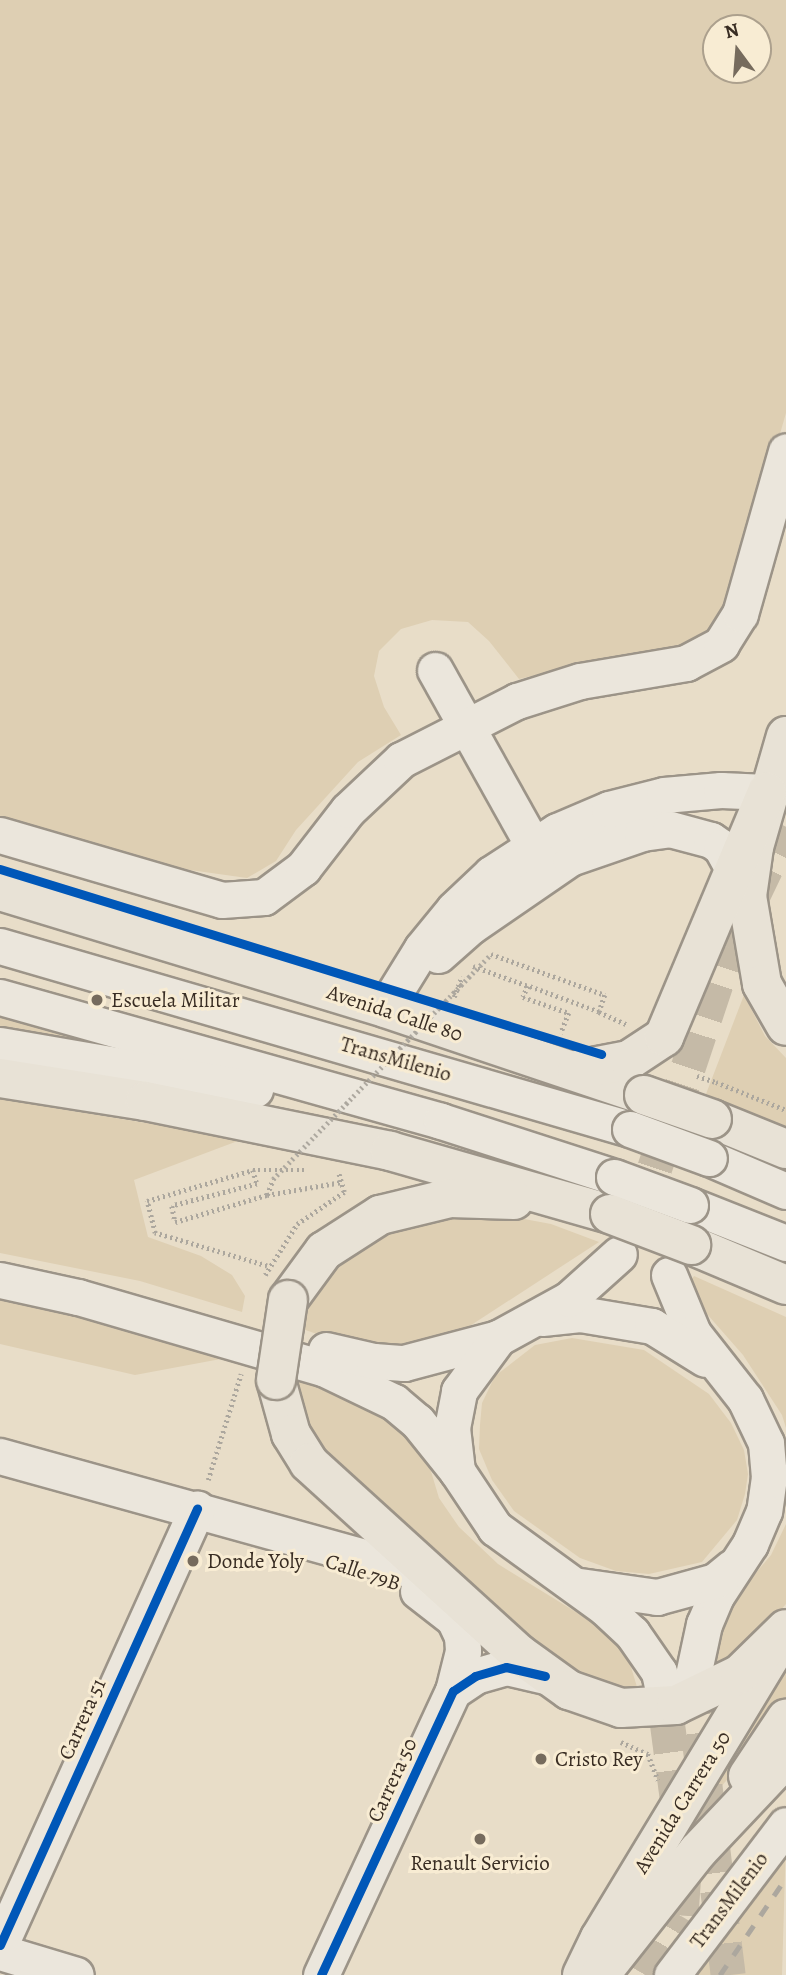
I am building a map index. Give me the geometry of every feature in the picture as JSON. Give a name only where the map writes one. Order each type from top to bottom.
[{"type":"main road","points":[[567,1052],[629,1060],[664,1037],[742,884],[767,792],[786,736]]},
{"type":"main road","points":[[742,884],[762,984],[786,1026]]},
{"type":"main road","name":"Avenida Calle 80","points":[[0,891],[567,1052],[644,1095],[786,1149]]},
{"type":"main road","points":[[0,1078],[171,1106],[612,1195],[680,1260],[786,1285]]},
{"type":"main road","points":[[612,1195],[450,1198],[409,1205],[380,1215],[336,1241],[314,1262],[288,1300],[261,1370],[290,1434],[309,1463],[545,1676],[597,1703],[621,1708],[676,1705],[740,1674],[786,1630]]},
{"type":"main road","name":"Avenida Carrera 50","points":[[582,1975],[600,1938],[786,1630]]},
{"type":"main road","points":[[698,1852],[786,1719]]},
{"type":"main road","points":[[600,1975],[698,1852],[786,1758]]},
{"type":"street","points":[[0,835],[222,900],[264,897],[303,868],[348,810],[401,760],[517,701],[580,681],[686,663],[721,644],[740,614],[786,451]]},
{"type":"street","points":[[435,670],[540,858]]},
{"type":"street","points":[[399,1006],[422,948],[454,909],[540,858],[583,819],[636,801],[692,792],[767,792]]},
{"type":"street","points":[[540,858],[670,829],[692,832],[721,846],[742,884]]},
{"type":"street","name":"TransMilenio","points":[[0,946],[630,1129],[709,1158],[786,1191]]},
{"type":"street","points":[[0,997],[440,1121],[612,1195],[690,1205],[786,1243]]},
{"type":"street","points":[[0,1045],[440,1121]]},
{"type":"street","points":[[0,1260],[86,1278],[374,1361],[429,1360],[498,1338],[593,1283],[619,1254]]},
{"type":"street","points":[[0,1280],[78,1297],[353,1379],[394,1402],[416,1421],[457,1471],[495,1528],[632,1633],[659,1672],[677,1686],[734,1565],[750,1544],[764,1511],[769,1477],[766,1443],[745,1399],[693,1333],[680,1260]]},
{"type":"street","points":[[535,1319],[580,1314],[652,1326],[686,1343],[722,1372]]},
{"type":"street","points":[[457,1471],[452,1428],[459,1391],[498,1338]]},
{"type":"street","name":"Calle 79B","points":[[0,1456],[197,1508],[433,1576]]},
{"type":"street","name":"Calle 79B","points":[[197,1508],[247,1536],[397,1581],[439,1606],[462,1636],[463,1651],[453,1691]]},
{"type":"street","name":"Carrera 51","points":[[0,1945],[197,1508]]},
{"type":"street","points":[[570,1583],[618,1595],[657,1597],[715,1581],[734,1565]]},
{"type":"street","points":[[453,1691],[475,1676],[506,1667],[545,1676]]},
{"type":"street","name":"Carrera 50","points":[[321,1975],[453,1691]]},
{"type":"street","name":"TransMilenio","points":[[672,1975],[786,1825]]},
{"type":"street","points":[[0,1952],[76,1975]]},
{"type":"path","points":[[267,1195],[272,1179],[491,954],[605,995],[599,1012]]},
{"type":"path","points":[[399,1006],[450,1008],[467,964],[623,1021]]},
{"type":"path","points":[[528,986],[523,997],[569,1013],[567,1052]]},
{"type":"path","points":[[546,1038],[567,1052]]},
{"type":"path","points":[[716,1082],[786,1110]]},
{"type":"path","points":[[267,1266],[155,1233],[147,1201],[263,1167],[313,1170]]},
{"type":"path","points":[[253,1170],[257,1184],[172,1206],[175,1222],[267,1195],[342,1182],[338,1171],[325,1170]]},
{"type":"path","points":[[197,1508],[261,1370]]},
{"type":"path","points":[[609,1737],[648,1754],[659,1793]]},
{"type":"shaded area","points":[[0,0],[786,0],[786,413],[727,617],[693,649],[591,662],[519,679],[489,641],[468,622],[432,620],[401,629],[379,651],[374,676],[384,707],[401,735],[358,762],[296,830],[276,861],[247,878],[183,869],[0,817]]},
{"type":"shaded area","points":[[744,995],[765,1036],[786,1058],[786,1129],[706,1094]]},
{"type":"shaded area","points":[[0,1015],[124,1050],[0,1035]]},
{"type":"shaded area","points":[[0,1099],[243,1139],[134,1180],[148,1237],[201,1256],[232,1275],[245,1296],[242,1312],[140,1281],[0,1253]]},
{"type":"shaded area","points":[[436,1213],[508,1216],[551,1224],[599,1242],[459,1333],[409,1347],[331,1339],[297,1327],[312,1293],[336,1259],[377,1230]]},
{"type":"shaded area","points":[[694,1276],[786,1317],[786,1428],[782,1415],[743,1355],[685,1289]]},
{"type":"shaded area","points":[[0,1291],[226,1358],[135,1375],[0,1344]]},
{"type":"shaded area","points":[[572,1338],[644,1350],[709,1394],[731,1423],[744,1450],[748,1474],[745,1494],[737,1520],[702,1562],[649,1574],[616,1571],[580,1558],[514,1511],[492,1480],[479,1449],[482,1403],[495,1376],[535,1345]]},
{"type":"shaded area","points":[[293,1371],[333,1382],[402,1428],[430,1468],[439,1498],[459,1527],[498,1564],[597,1625],[628,1657],[640,1697],[575,1678],[305,1438]]},
{"type":"shaded area","points":[[786,1524],[786,1604],[733,1664],[700,1679],[729,1605],[771,1555]]},
{"type":"shaded area","points":[[786,1665],[786,1702],[726,1781],[666,1848]]},
{"type":"shaded area","points":[[786,1839],[782,1975],[682,1975]]},
{"type":"tunnel","points":[[638,1218],[728,947],[786,826]]},
{"type":"tunnel","points":[[692,1680],[728,1975]]},
{"type":"tunnel","points":[[646,1975],[681,1915],[685,1857],[663,1691]]},
{"type":"railway","points":[[720,1975],[786,1878]]},
{"type":"cycle path","points":[[0,869],[601,1054]]},
{"type":"cycle path","points":[[0,1945],[197,1508]]},
{"type":"cycle path","points":[[321,1975],[453,1691],[475,1676],[506,1667],[545,1676]]},
{"type":"place","name":"Escuela Militar","points":[[97,1000]]},
{"type":"place","name":"Donde Yoly","points":[[193,1561]]},
{"type":"place","name":"Cristo Rey","points":[[541,1759]]},
{"type":"place","name":"Renault Servicio","points":[[480,1839]]}]
